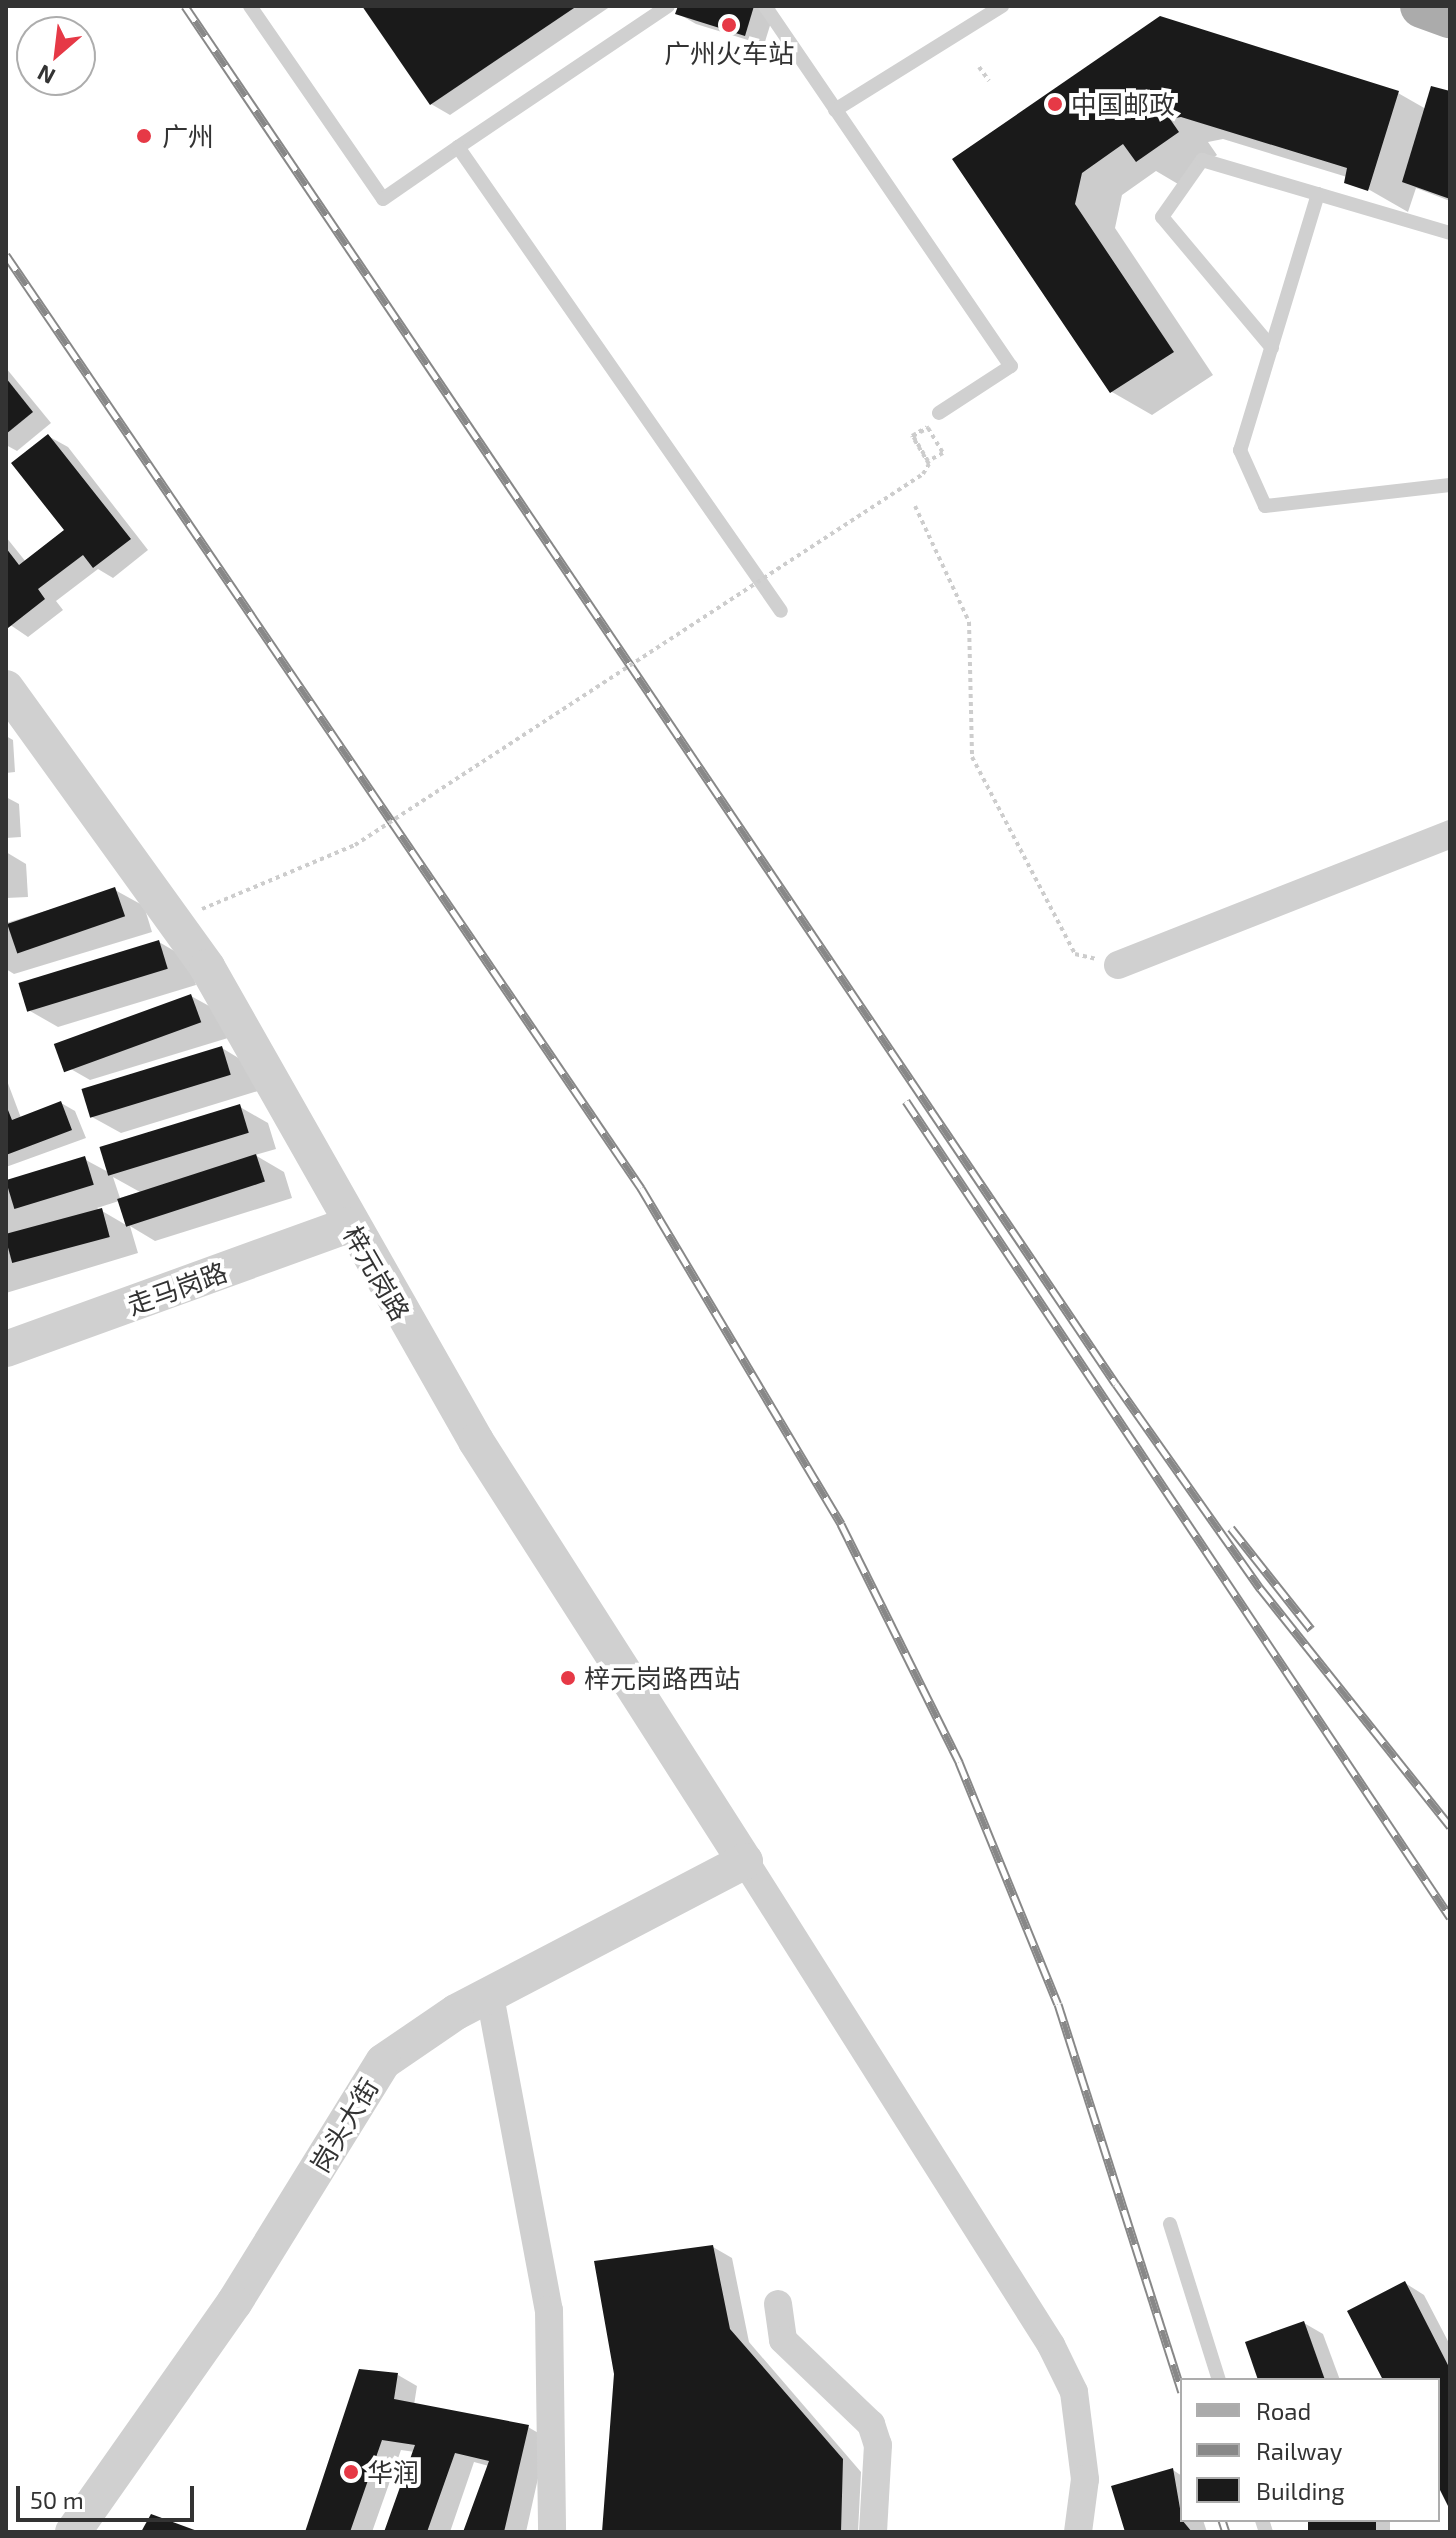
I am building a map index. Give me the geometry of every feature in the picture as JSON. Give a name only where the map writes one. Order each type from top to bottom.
[{"type":"main road","points":[[1422,6],[1450,16]]},
{"type":"street","name":"梓元岗路","points":[[6,688],[175,921],[348,1225],[476,1441],[745,1861]]},
{"type":"street","points":[[1118,965],[1450,834]]},
{"type":"street","name":"走马岗路","points":[[6,1349],[348,1225]]},
{"type":"street","points":[[745,1861],[1051,2345],[1074,2392],[1085,2479],[1078,2532]]},
{"type":"street","name":"岗头大街","points":[[73,2532],[234,2303],[383,2062],[490,1996],[745,1861]]},
{"type":"street","points":[[490,1996],[552,2337],[552,2532]]},
{"type":"street","points":[[778,2304],[783,2340],[871,2424],[878,2445],[873,2532]]},
{"type":"lane","points":[[250,6],[383,199],[668,6]]},
{"type":"lane","points":[[765,6],[1011,366],[939,413]]},
{"type":"lane","points":[[835,110],[1002,6]]},
{"type":"lane","points":[[458,147],[781,611]]},
{"type":"lane","points":[[1272,348],[1162,217],[1202,160],[1450,233]]},
{"type":"lane","points":[[1318,194],[1240,450],[1265,506],[1450,485]]},
{"type":"lane","points":[[1170,2224],[1218,2378]]},
{"type":"path","points":[[979,67],[989,81]]},
{"type":"path","points":[[928,428],[943,453],[928,461],[913,436],[928,428],[939,413]]},
{"type":"path","points":[[175,921],[355,845],[923,474],[929,464],[912,436],[928,428]]},
{"type":"path","points":[[915,506],[969,622],[972,757],[1075,954],[1118,965]]},
{"type":"building","points":[[362,6],[577,6],[430,105]]},
{"type":"building","name":"广州火车站","points":[[678,6],[754,6],[745,36],[675,14]]},
{"type":"building","points":[[1160,16],[1399,91],[1368,191],[1344,183],[1347,168],[1181,117],[1170,119],[1179,132],[1136,162],[1123,144],[1082,173],[1075,204],[1174,352],[1110,393],[952,159]]},
{"type":"building","points":[[1431,86],[1450,91],[1450,199],[1402,182]]},
{"type":"building","points":[[6,378],[33,412],[6,434]]},
{"type":"building","points":[[48,434],[131,539],[93,568],[83,555],[38,589],[45,599],[8,628],[6,548],[19,565],[64,530],[11,463]]},
{"type":"building","points":[[115,887],[125,916],[17,953],[7,924]]},
{"type":"building","points":[[159,940],[168,969],[27,1012],[18,983]]},
{"type":"building","points":[[191,994],[201,1022],[64,1072],[54,1044]]},
{"type":"building","points":[[222,1046],[231,1075],[90,1118],[81,1089]]},
{"type":"building","points":[[61,1101],[72,1130],[6,1155],[6,1105],[12,1120]]},
{"type":"building","points":[[240,1104],[249,1133],[108,1176],[99,1147]]},
{"type":"building","points":[[256,1154],[265,1182],[126,1227],[117,1199]]},
{"type":"building","points":[[85,1156],[94,1185],[14,1209],[6,1180]]},
{"type":"building","points":[[102,1208],[110,1237],[12,1263],[6,1234]]},
{"type":"building","points":[[713,2245],[730,2329],[843,2459],[841,2532],[602,2532],[614,2374],[594,2261]]},
{"type":"building","points":[[1405,2281],[1450,2369],[1450,2510],[1440,2490],[1440,2378],[1382,2378],[1347,2311]]},
{"type":"building","points":[[1304,2321],[1324,2378],[1257,2378],[1245,2342]]},
{"type":"building","points":[[359,2369],[398,2373],[394,2399],[529,2425],[504,2532],[463,2532],[489,2461],[455,2453],[427,2532],[384,2532],[415,2445],[382,2440],[350,2532],[305,2532]]},
{"type":"building","points":[[1173,2468],[1180,2522],[1192,2532],[1125,2532],[1111,2486]]},
{"type":"building","points":[[151,2514],[200,2532],[141,2532]]},
{"type":"building","points":[[1308,2522],[1376,2522],[1376,2532],[1308,2532]]},
{"type":"railway","points":[[185,6],[1116,1384],[1260,1588],[1450,1826]]},
{"type":"railway","points":[[6,255],[641,1188],[841,1524],[959,1762],[1058,2004],[1180,2386]]},
{"type":"railway","points":[[906,1101],[1450,1917]]},
{"type":"railway","points":[[1231,1528],[1311,1629]]},
{"type":"railway","points":[[1223,2522],[1226,2532]]},
{"type":"place","name":"广州火车站","points":[[729,25]]},
{"type":"place","name":"中国邮政","points":[[1055,104]]},
{"type":"place","name":"广州","points":[[144,136]]},
{"type":"place","name":"梓元岗路西站","points":[[568,1678]]},
{"type":"place","name":"华润","points":[[351,2472]]}]
